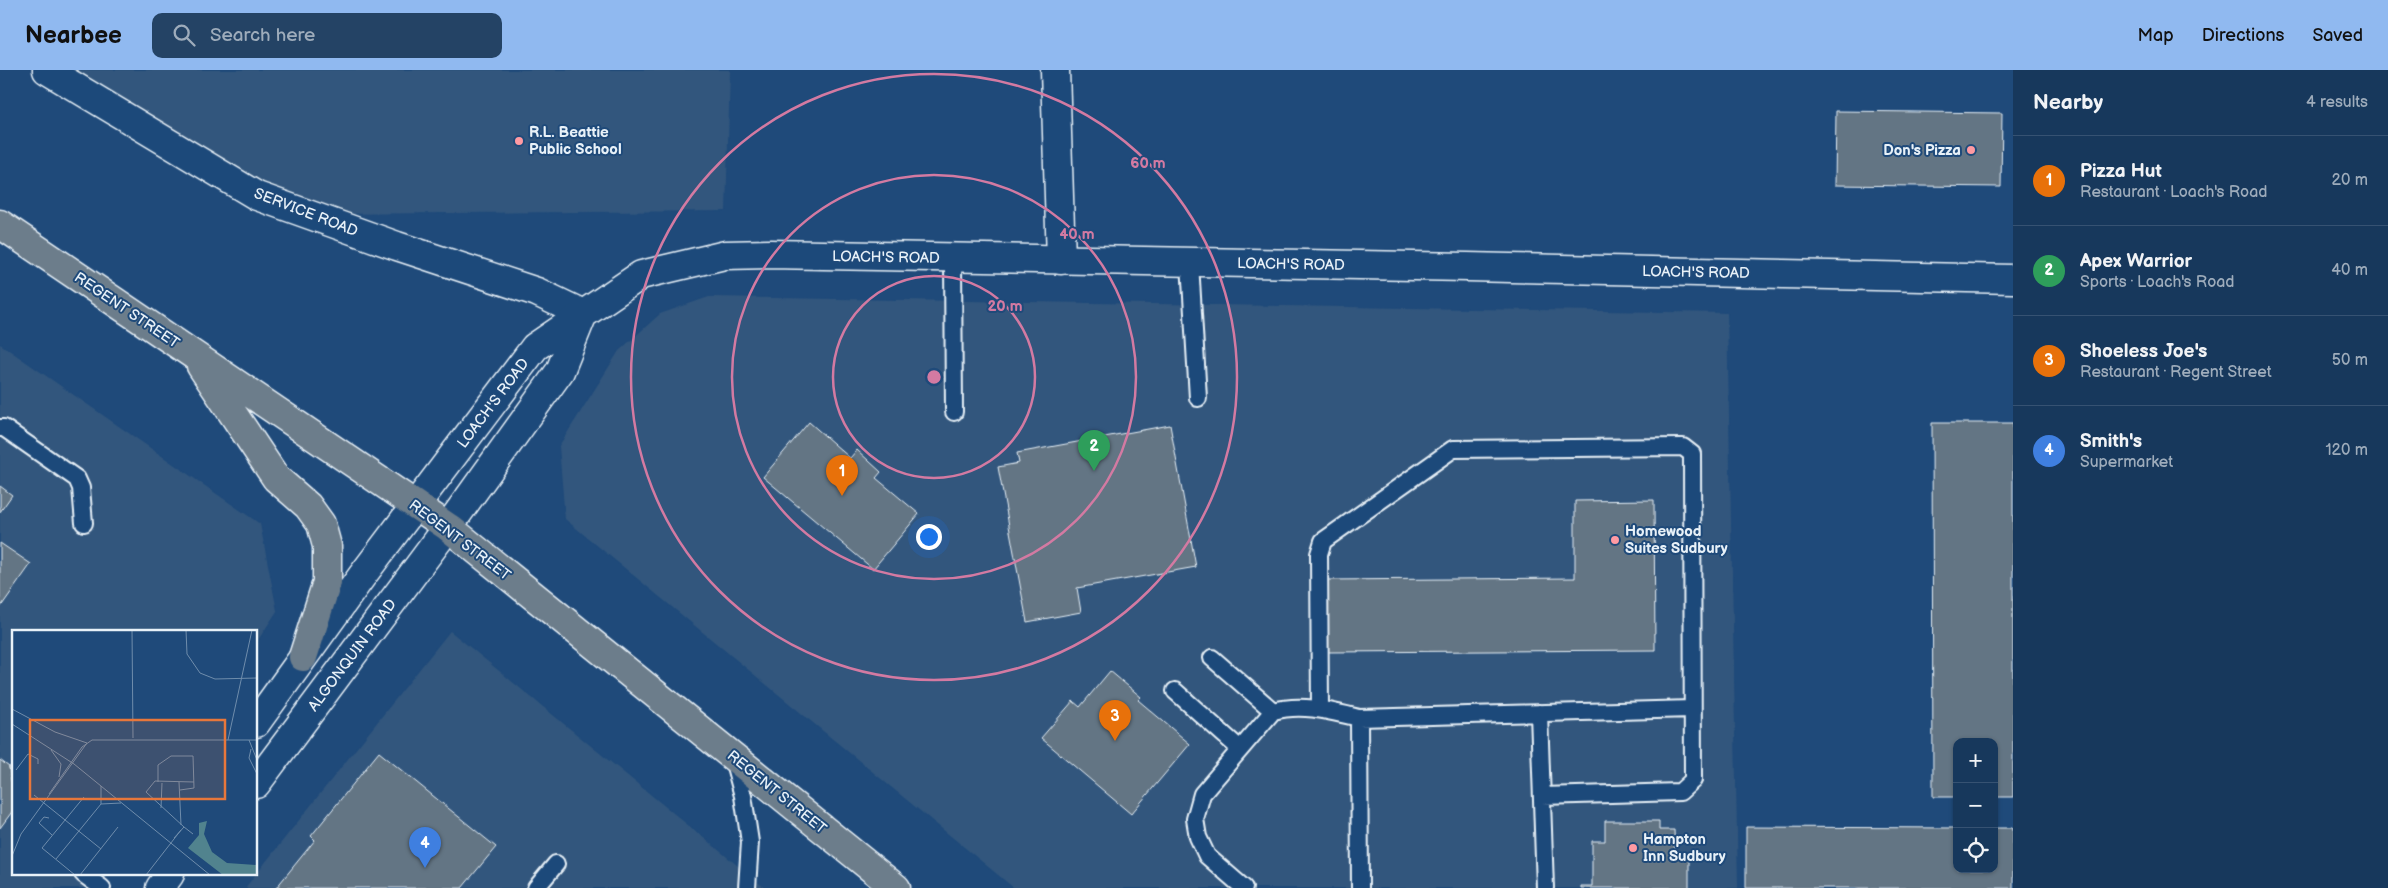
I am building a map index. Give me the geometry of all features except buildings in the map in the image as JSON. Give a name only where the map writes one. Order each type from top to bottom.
[{"type":"main road","name":"REGENT STREET","points":[[0,224],[448,527],[896,888]]},
{"type":"main road","points":[[193,355],[276,478],[308,506],[321,524],[327,546],[327,582],[303,657]]},
{"type":"street","name":"SERVICE ROAD","points":[[48,70],[257,196],[397,246],[537,292],[583,314]]},
{"type":"street","points":[[1056,70],[1061,260]]},
{"type":"street","name":"LOACH'S ROAD","points":[[415,505],[535,347],[642,275],[724,255],[1468,266],[2013,279]]},
{"type":"street","points":[[448,527],[560,371],[583,314]]},
{"type":"street","points":[[258,720],[415,505]]},
{"type":"street","name":"ALGONQUIN ROAD","points":[[258,781],[448,527]]},
{"type":"street","points":[[160,888],[169,876]]},
{"type":"lane","points":[[953,258],[954,412]]},
{"type":"lane","points":[[1190,263],[1198,398]]},
{"type":"lane","points":[[0,428],[4,428],[77,480],[81,488],[84,523]]},
{"type":"lane","points":[[1320,709],[1319,554],[1323,541],[1453,448],[1683,447],[1692,454],[1693,780],[1680,792],[1542,796]]},
{"type":"lane","points":[[1212,658],[1273,711]]},
{"type":"lane","points":[[1176,691],[1240,749]]},
{"type":"lane","points":[[1244,888],[1206,856],[1198,837],[1195,819],[1202,794],[1273,711],[1287,707],[1320,709],[1359,718],[1692,709]]},
{"type":"lane","points":[[1539,713],[1545,888]]},
{"type":"lane","points":[[1359,718],[1360,888]]},
{"type":"lane","points":[[733,756],[743,796],[750,842],[748,888]]},
{"type":"lane","points":[[536,888],[556,864]]},
{"type":"lane","points":[[86,876],[102,888]]},
{"type":"shaded area","name":"R.L. Beattie Public School","points":[[48,70],[730,70],[726,211],[308,214]]},
{"type":"shaded area","points":[[709,297],[1727,313],[1738,888],[1014,888],[565,519],[559,446],[619,351],[660,314]]},
{"type":"shaded area","points":[[0,344],[260,524],[277,611],[258,640],[258,630],[12,630],[12,876],[100,876],[91,888],[0,888]]},
{"type":"shaded area","points":[[450,631],[765,888],[245,888],[255,876],[258,876],[258,872]]},
{"type":"place","name":"R.L. Beattie Public School","points":[[519,141]]},
{"type":"place","name":"Don's Pizza","points":[[1971,150]]},
{"type":"place","name":"Apex Warrior","points":[[1094,471]]},
{"type":"place","name":"Pizza Hut","points":[[842,496]]},
{"type":"place","name":"Homewood Suites Sudbury","points":[[1615,540]]},
{"type":"place","name":"Shoeless Joe's","points":[[1115,741]]},
{"type":"place","name":"Hampton Inn Sudbury","points":[[1633,848]]},
{"type":"place","name":"Smith's","points":[[425,868]]}]
